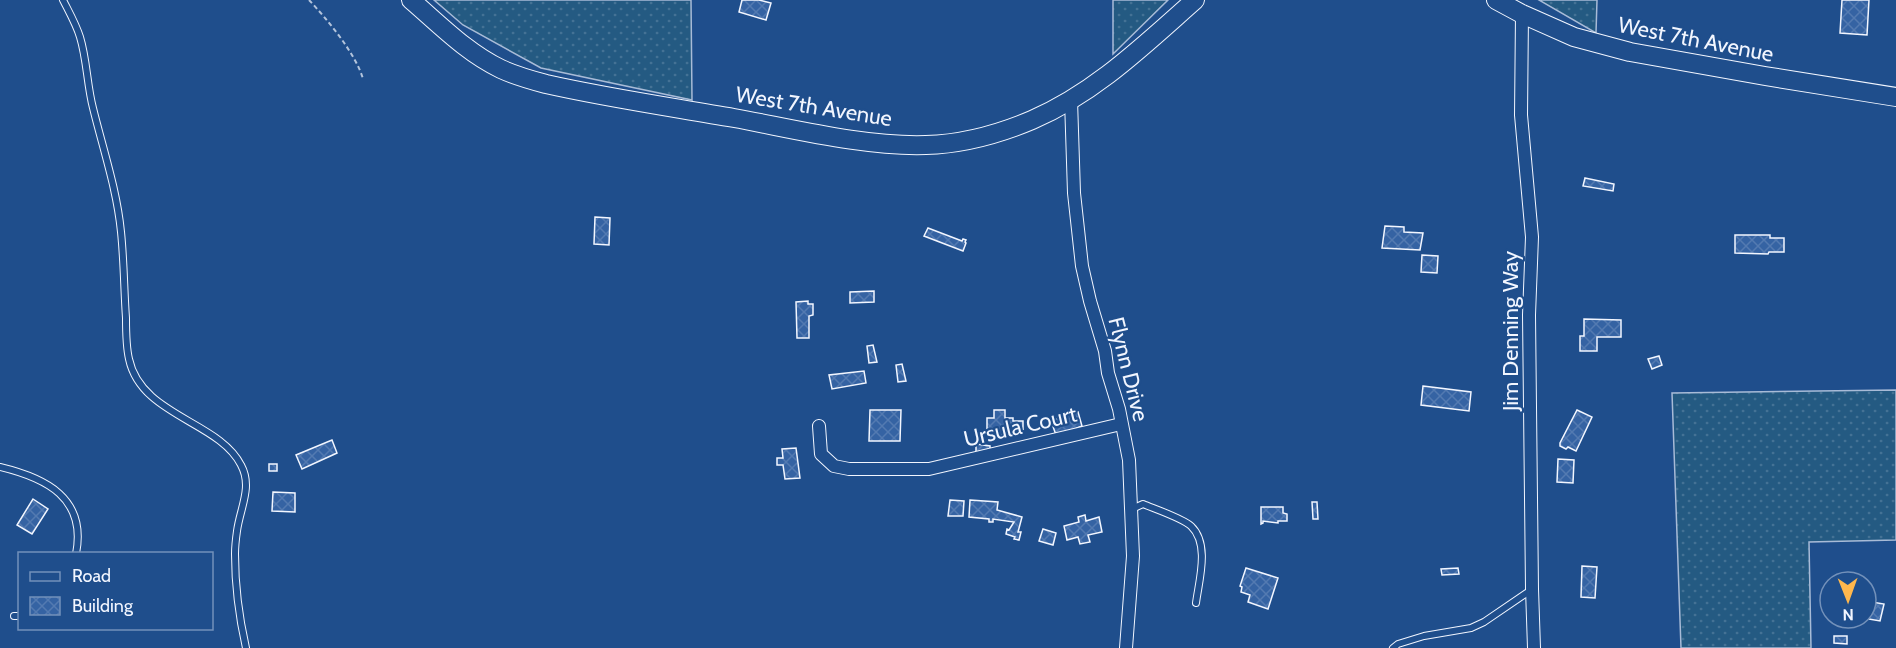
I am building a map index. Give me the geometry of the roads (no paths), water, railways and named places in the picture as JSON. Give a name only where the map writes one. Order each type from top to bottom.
[{"type":"main road","name":"West 7th Avenue","points":[[411,0],[462,44],[499,68],[520,76],[579,91],[840,136],[927,145],[981,137],[1031,120],[1071,100],[1118,68],[1195,0]]},
{"type":"main road","name":"West 7th Avenue","points":[[1496,0],[1522,14],[1574,36],[1630,52],[1896,97]]},
{"type":"street","name":"Jim Denning Way","points":[[1522,14],[1521,115],[1532,237],[1529,315],[1534,648]]},
{"type":"street","name":"Flynn Drive","points":[[1071,100],[1074,193],[1082,266],[1105,351],[1108,373],[1119,409],[1129,460],[1133,556],[1126,648]]},
{"type":"street","name":"Ursula Court","points":[[819,426],[821,454],[834,466],[877,470],[929,469],[1121,424]]},
{"type":"lane","points":[[63,0],[80,37],[92,105],[116,204],[122,239],[126,338],[133,373],[141,386],[158,402],[219,441],[236,456],[243,467],[247,481],[235,552],[238,613],[246,648]]},
{"type":"lane","points":[[0,467],[41,480],[63,496],[73,510],[78,526],[76,552]]},
{"type":"lane","points":[[1132,509],[1143,504],[1190,525],[1197,535],[1202,546],[1196,603]]},
{"type":"lane","points":[[1394,648],[1398,644],[1424,636],[1471,628],[1484,622],[1532,589]]}]
